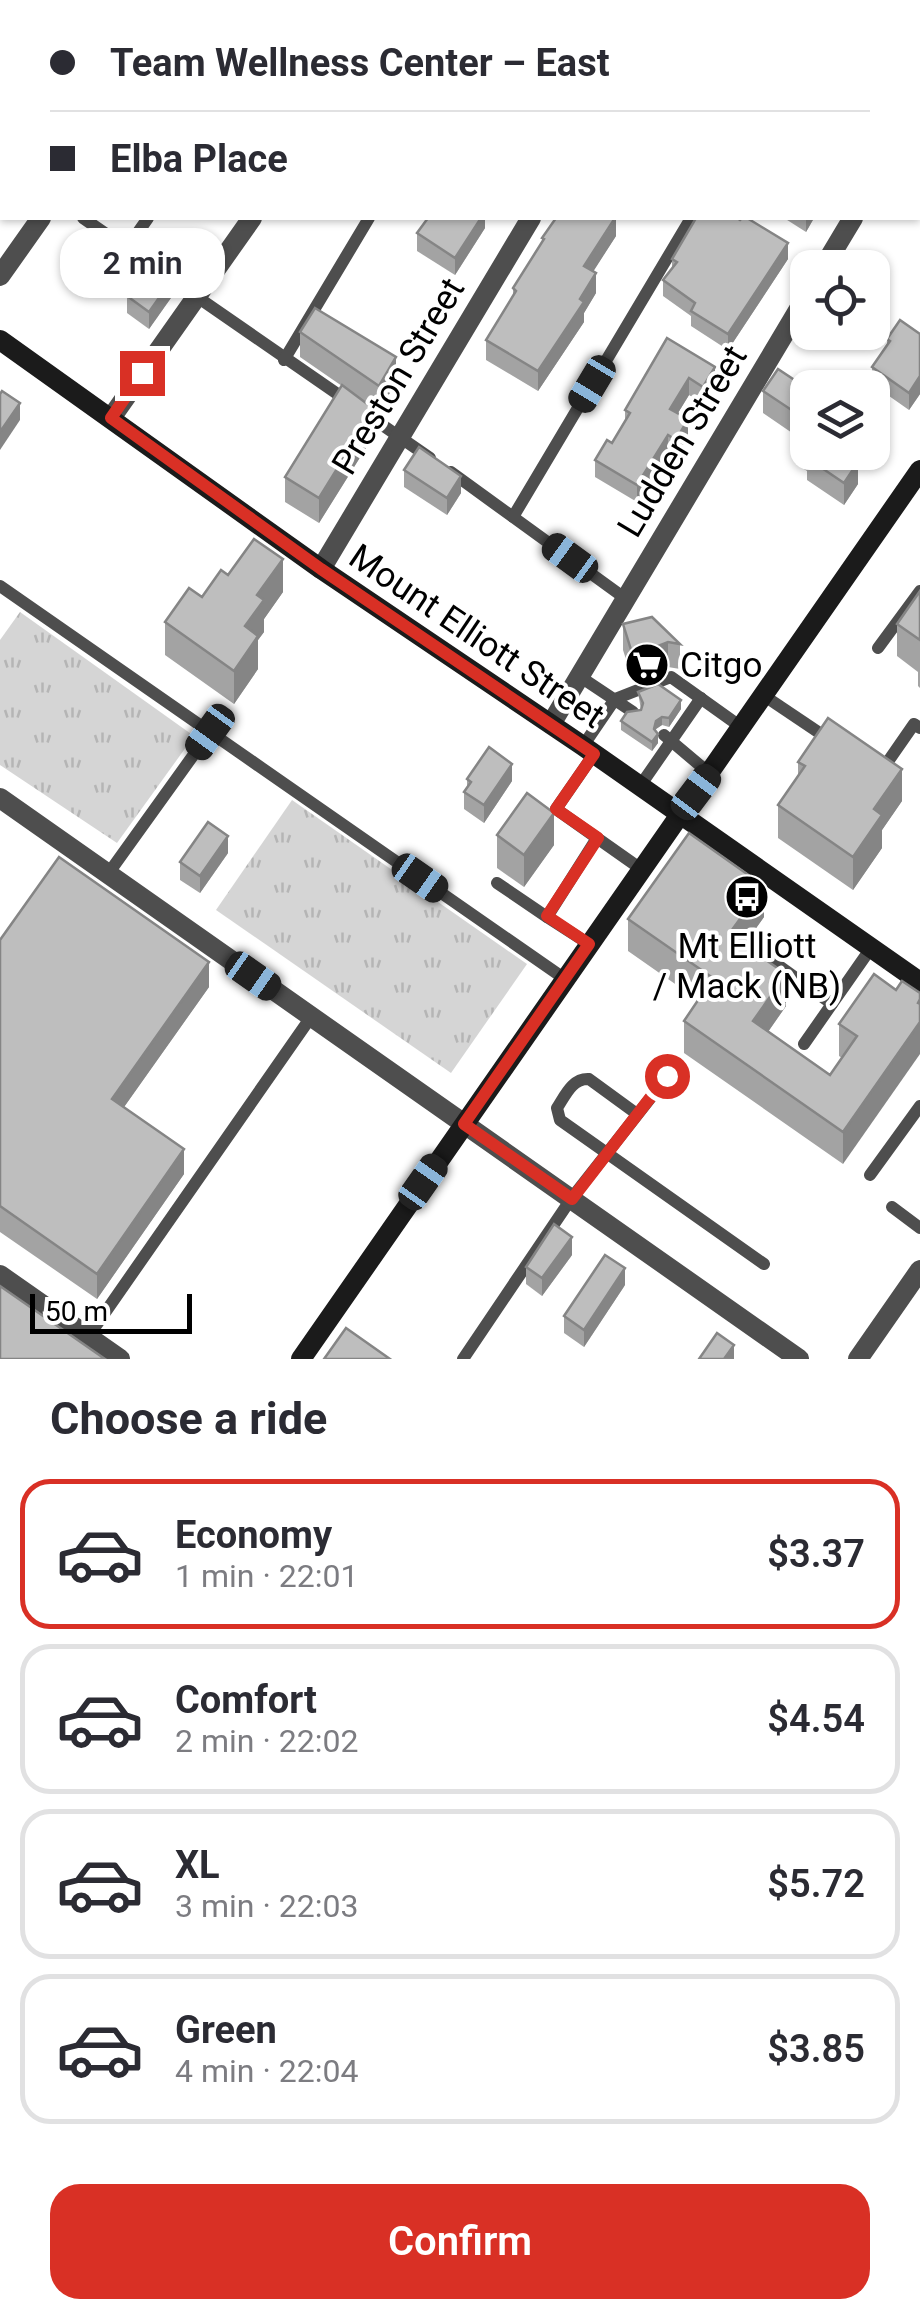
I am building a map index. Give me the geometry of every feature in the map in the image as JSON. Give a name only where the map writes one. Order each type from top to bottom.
[{"type":"main road","name":"Mount Elliott Street","points":[[0,340],[321,569],[920,981]]},
{"type":"main road","points":[[301,1359],[920,470]]},
{"type":"street","points":[[0,276],[40,220]]},
{"type":"street","points":[[111,418],[251,220]]},
{"type":"street","name":"Preston Street","points":[[321,569],[530,220]]},
{"type":"street","points":[[834,250],[852,220]]},
{"type":"street","name":"Ludden Street","points":[[551,724],[790,324]]},
{"type":"street","points":[[0,798],[800,1359]]},
{"type":"street","points":[[858,1359],[920,1270]]},
{"type":"street","points":[[0,1275],[120,1359]]},
{"type":"lane","points":[[86,220],[284,360],[400,436],[626,599]]},
{"type":"lane","points":[[127,248],[147,220]]},
{"type":"lane","points":[[284,360],[367,220]]},
{"type":"lane","points":[[514,518],[690,220]]},
{"type":"lane","points":[[0,586],[565,979]]},
{"type":"lane","points":[[878,648],[920,591]]},
{"type":"lane","points":[[579,676],[633,712]]},
{"type":"lane","points":[[641,869],[556,809],[615,699],[670,676],[741,727]]},
{"type":"lane","points":[[763,695],[836,744]]},
{"type":"lane","points":[[640,786],[668,738],[701,698]]},
{"type":"lane","points":[[866,764],[880,774],[914,724],[920,728]]},
{"type":"lane","points":[[108,874],[210,732]]},
{"type":"lane","points":[[668,738],[710,773]]},
{"type":"lane","points":[[547,916],[598,838]]},
{"type":"lane","points":[[497,883],[589,944]]},
{"type":"lane","points":[[804,1044],[871,948]]},
{"type":"lane","points":[[771,960],[832,1004]]},
{"type":"lane","points":[[88,1336],[311,1017]]},
{"type":"lane","points":[[463,1359],[572,1199],[667,1076]]},
{"type":"lane","points":[[637,1114],[589,1079],[577,1080],[557,1108],[557,1115],[606,1155],[764,1264]]},
{"type":"lane","points":[[870,1175],[920,1106]]},
{"type":"lane","points":[[892,1207],[920,1228]]},
{"type":"green space","points":[[20,612],[194,736],[117,843],[0,765],[0,640]]},
{"type":"green space","points":[[292,800],[527,964],[451,1073],[216,910]]},
{"type":"building","points":[[427,220],[480,220],[455,258],[417,233]]},
{"type":"building","points":[[555,220],[614,220],[584,266],[596,273],[580,299],[584,302],[538,371],[486,340]]},
{"type":"building","points":[[695,220],[750,220],[788,243],[728,334],[691,311],[695,303],[663,280],[677,262],[672,259]]},
{"type":"building","points":[[151,263],[173,278],[149,312],[127,296]]},
{"type":"building","points":[[315,308],[396,357],[379,386],[300,332]]},
{"type":"building","points":[[900,320],[920,334],[920,376],[909,393],[890,380],[890,370],[872,367],[884,350],[890,350],[890,335]]},
{"type":"building","points":[[667,338],[715,367],[703,387],[689,378],[670,409],[688,419],[676,440],[668,435],[637,485],[595,460],[607,440],[612,443],[630,413],[625,410]]},
{"type":"building","points":[[778,369],[790,377],[790,409],[763,391]]},
{"type":"building","points":[[342,385],[374,409],[319,498],[285,477]]},
{"type":"building","points":[[2,391],[20,403],[0,432],[0,394]]},
{"type":"building","points":[[419,447],[461,476],[447,498],[404,470]]},
{"type":"building","points":[[825,470],[853,470],[844,483]]},
{"type":"building","points":[[254,539],[283,559],[257,595],[264,600],[245,626],[258,636],[234,671],[165,622],[189,588],[202,597],[221,570],[228,575]]},
{"type":"building","points":[[920,591],[920,640],[897,624]]},
{"type":"building","points":[[652,617],[680,644],[668,642],[633,656],[623,624]]},
{"type":"building","points":[[658,684],[681,700],[669,718],[656,721],[654,729],[658,734],[652,742],[621,721],[627,712],[641,710],[643,703],[638,692]]},
{"type":"building","points":[[828,718],[902,769],[874,809],[882,815],[853,857],[778,805],[805,766],[798,762]]},
{"type":"building","points":[[489,747],[512,764],[484,805],[464,792],[471,782],[467,779]]},
{"type":"building","points":[[527,793],[554,813],[524,855],[497,835]]},
{"type":"building","points":[[208,822],[228,836],[200,876],[180,862]]},
{"type":"building","points":[[689,833],[764,886],[729,934],[786,974],[753,1021],[830,1075],[857,1036],[839,1024],[874,974],[896,990],[902,981],[920,993],[920,1022],[843,1132],[684,1021],[713,978],[628,919]]},
{"type":"building","points":[[59,857],[209,962],[112,1099],[184,1149],[97,1274],[0,1206],[0,940]]},
{"type":"building","points":[[554,1224],[572,1237],[542,1278],[526,1267]]},
{"type":"building","points":[[605,1255],[625,1268],[584,1330],[564,1316]]},
{"type":"building","points":[[0,1286],[105,1359],[0,1359]]},
{"type":"building","points":[[346,1328],[390,1359],[324,1359]]},
{"type":"building","points":[[717,1333],[734,1345],[724,1359],[699,1359]]},
{"type":"place","name":"Citgo","points":[[647,665]]},
{"type":"place","name":"Mt Elliott / Mack (NB)","points":[[747,897]]},
{"type":"route","points":[[142,373],[111,418],[321,569],[594,754],[556,809],[598,838],[547,916],[589,944],[464,1124],[572,1199],[667,1076]]}]
